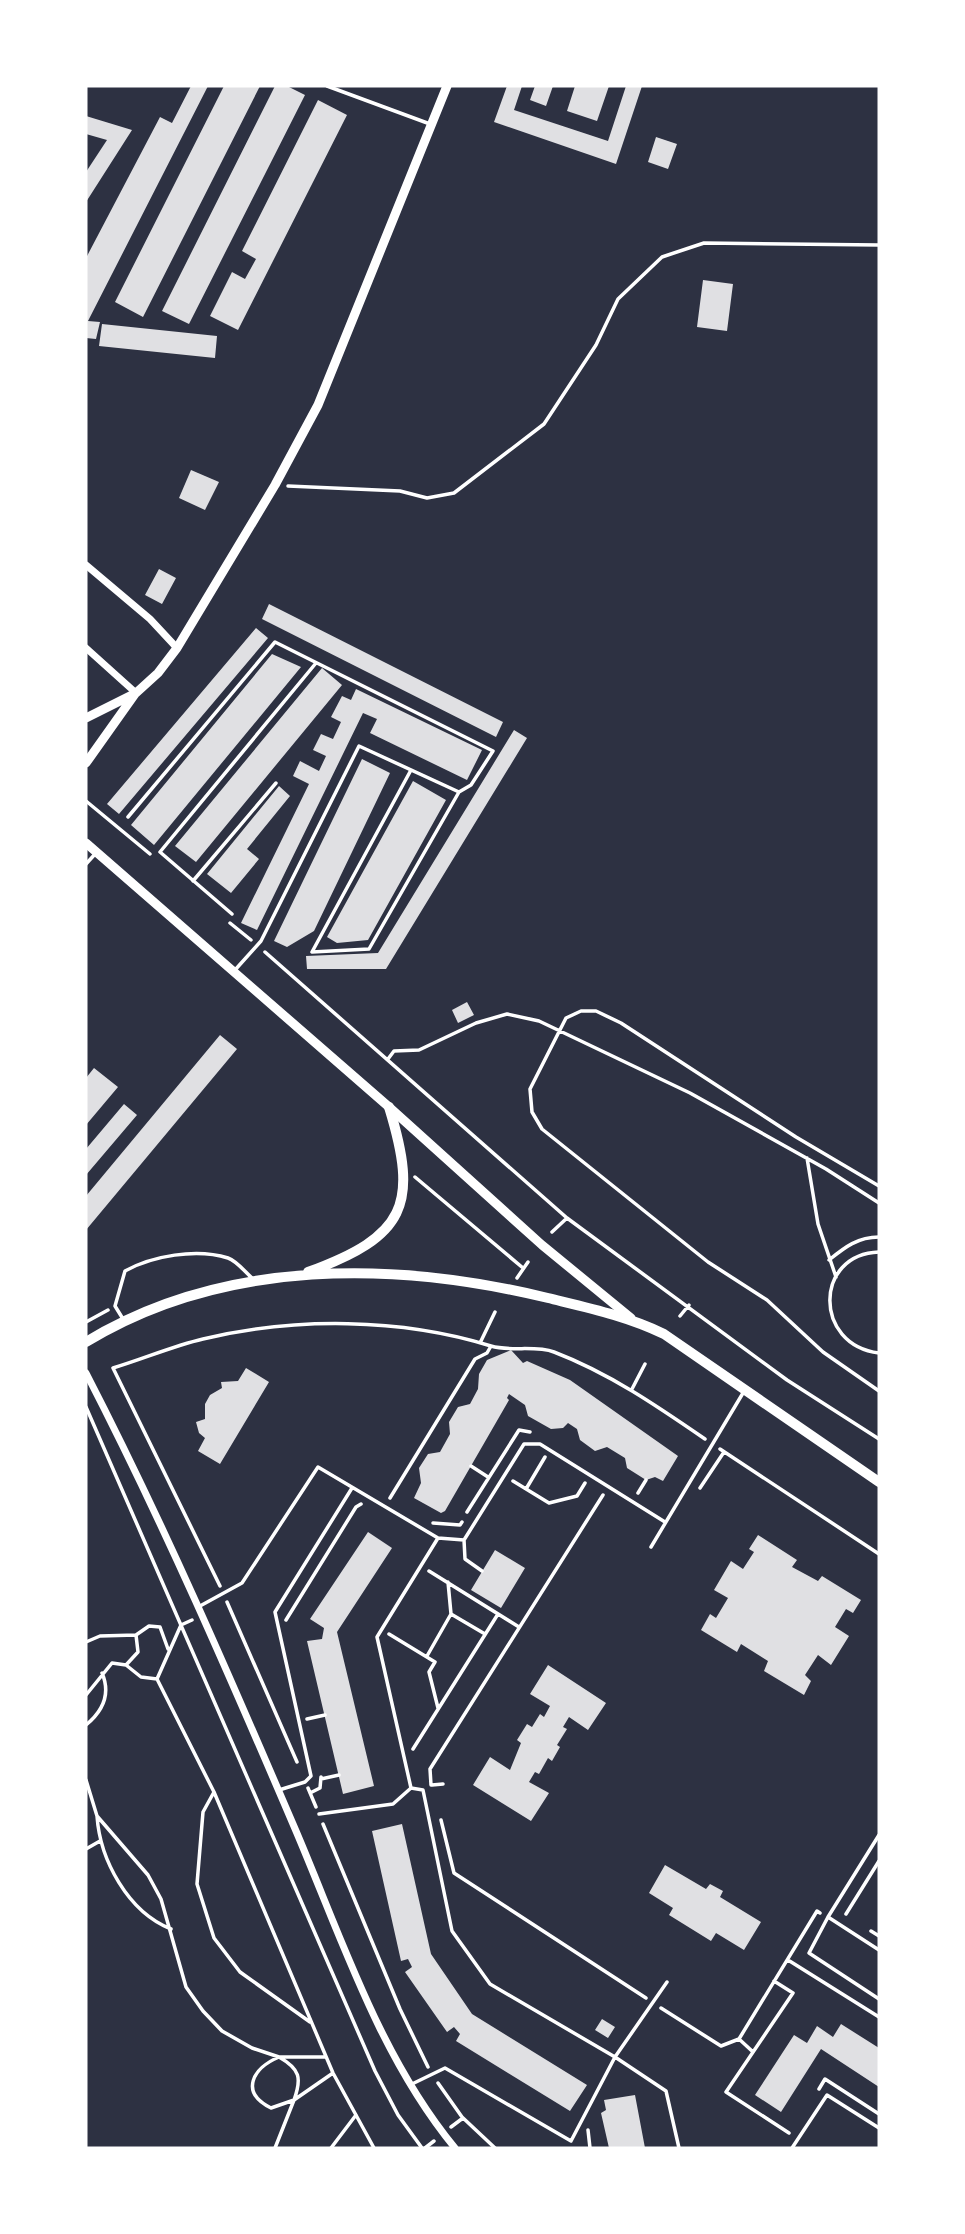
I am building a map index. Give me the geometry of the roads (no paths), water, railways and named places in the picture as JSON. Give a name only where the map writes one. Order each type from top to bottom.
[{"type":"main road","points":[[298,1276],[367,1247],[388,1226],[401,1203],[404,1168],[389,1107]]},
{"type":"main road","points":[[86,1342],[123,1320],[193,1296],[255,1281],[373,1271],[479,1283],[631,1318],[664,1334],[879,1482]]},
{"type":"street","points":[[86,762],[136,693],[158,673],[177,648],[275,485],[317,405],[447,86]]},
{"type":"street","points":[[86,565],[150,619],[177,648]]},
{"type":"street","points":[[86,648],[136,693]]},
{"type":"street","points":[[86,718],[136,693]]},
{"type":"street","points":[[86,843],[389,1107],[542,1245],[631,1318]]},
{"type":"street","points":[[86,1373],[200,1606],[379,2025],[411,2085],[455,2148]]},
{"type":"lane","points":[[327,86],[432,124]]},
{"type":"lane","points":[[128,817],[275,642],[493,751],[471,785],[459,792],[369,949],[312,952],[411,770]]},
{"type":"lane","points":[[232,914],[160,852],[316,663]]},
{"type":"lane","points":[[234,972],[257,945],[359,746],[459,792]]},
{"type":"lane","points":[[193,881],[276,783]]},
{"type":"lane","points":[[86,864],[97,852]]},
{"type":"lane","points":[[123,1320],[115,1306],[125,1271],[147,1259],[197,1255],[229,1258],[255,1281]]},
{"type":"lane","points":[[651,1547],[745,1390]]},
{"type":"lane","points":[[482,1571],[464,1559],[464,1540],[524,1444],[540,1444],[665,1522]]},
{"type":"lane","points":[[200,1606],[242,1583],[318,1467],[438,1538],[464,1540]]},
{"type":"lane","points":[[279,1790],[305,1782],[311,1776],[275,1612],[352,1488]]},
{"type":"lane","points":[[411,1788],[377,1637],[438,1538]]},
{"type":"lane","points":[[319,1814],[393,1804],[411,1788]]},
{"type":"lane","points":[[411,1788],[423,1790],[452,1931],[490,1984],[615,2057],[666,2091],[679,2148]]},
{"type":"lane","points":[[879,1835],[828,1916],[809,1953],[879,1999]]},
{"type":"lane","points":[[828,1916],[879,1950]]},
{"type":"lane","points":[[411,2085],[445,2068],[571,2141],[615,2057],[667,1982]]},
{"type":"lane","points":[[792,2148],[827,2095],[879,2128]]}]
